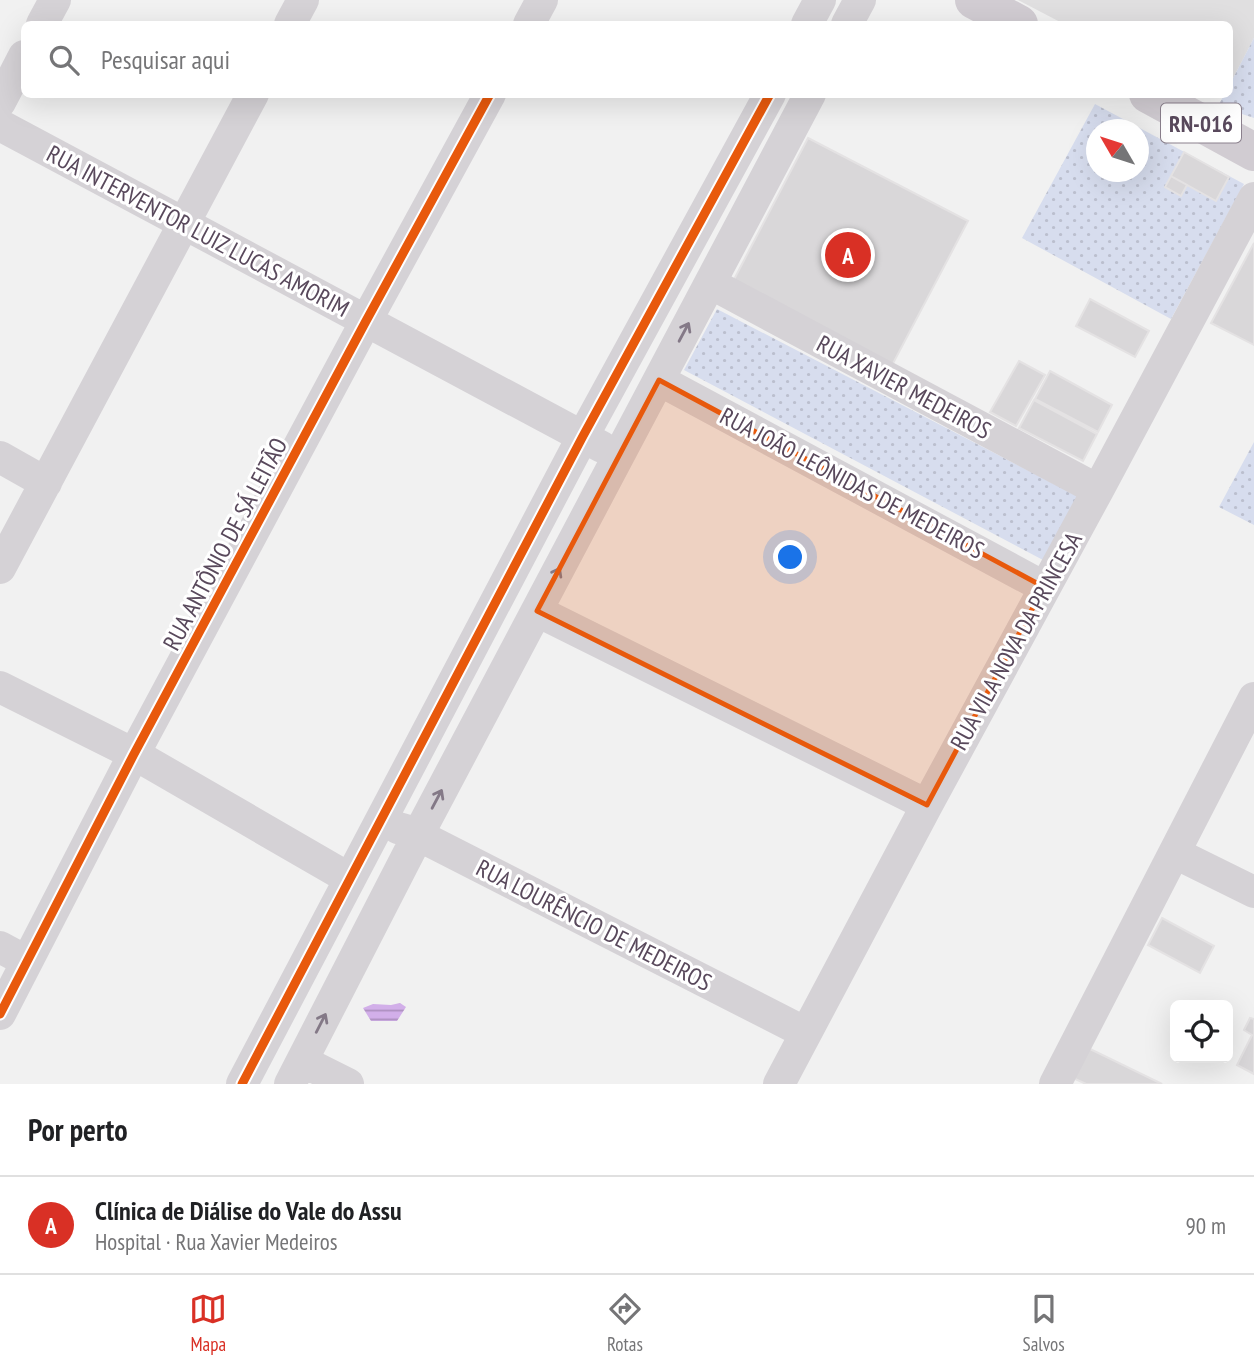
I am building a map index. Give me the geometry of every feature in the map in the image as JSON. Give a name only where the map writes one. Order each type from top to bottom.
[{"type":"main road","points":[[974,0],[1013,21]]},
{"type":"main road","name":"RN-016","points":[[1155,98],[1254,152]]},
{"type":"street","points":[[43,21],[55,0]]},
{"type":"street","points":[[292,21],[303,0]]},
{"type":"street","points":[[531,21],[542,0]]},
{"type":"street","points":[[809,21],[820,0]]},
{"type":"street","points":[[849,21],[860,0]]},
{"type":"street","points":[[0,102],[21,62]]},
{"type":"street","points":[[0,568],[251,98]]},
{"type":"street","name":"RUA ANTÔNIO DE SÁ LEITÃO","points":[[0,1014],[13,954],[134,754],[488,98]]},
{"type":"street","points":[[242,1084],[583,436],[768,98]]},
{"type":"street","points":[[348,1084],[296,1072],[418,835],[808,98]]},
{"type":"street","name":"RUA INTERVENTOR LUIZ LUCAS AMORIM","points":[[0,125],[619,456]]},
{"type":"street","points":[[720,187],[752,204]]},
{"type":"street","name":"RUA VILA NOVA DA PRINCESA","points":[[779,1084],[1254,198]]},
{"type":"street","name":"RUA XAVIER MEDEIROS","points":[[710,283],[1098,490]]},
{"type":"street","name":"RUA JOÃO LEÔNIDAS DE MEDEIROS","points":[[659,380],[1044,587]]},
{"type":"street","points":[[0,457],[46,483]]},
{"type":"street","points":[[537,611],[927,805]]},
{"type":"street","points":[[0,687],[134,754],[350,879]]},
{"type":"street","points":[[1055,1084],[1254,698]]},
{"type":"street","name":"RUA LOURÊNCIO DE MEDEIROS","points":[[380,822],[418,835],[806,1033]]},
{"type":"street","points":[[1175,852],[1254,892]]},
{"type":"street","points":[[318,939],[354,958]]},
{"type":"highlighted area","points":[[659,380],[1044,587],[927,805],[537,611]]},
{"type":"shaded area","points":[[1018,0],[1254,0],[1254,38],[1233,78],[1233,21],[1058,21]]},
{"type":"shaded area","points":[[1254,38],[1254,118],[1218,106],[1222,98],[1233,98],[1233,78]]},
{"type":"shaded area","points":[[1095,104],[1123,119],[1087,119]]},
{"type":"shaded area","points":[[1086,121],[1086,182],[1149,182],[1149,133],[1244,184],[1171,319],[1022,238]]},
{"type":"shaded area","points":[[717,309],[1079,497],[1043,560],[684,370]]},
{"type":"shaded area","points":[[1254,442],[1254,525],[1219,507]]},
{"type":"shaded area","points":[[400,1003],[406,1007],[397,1021],[371,1021],[363,1008],[373,1004]]},
{"type":"building","points":[[808,138],[968,221],[889,371],[729,289]]},
{"type":"building","points":[[1184,152],[1229,177],[1216,201],[1171,176]]},
{"type":"building","points":[[1171,176],[1187,185],[1181,196],[1165,187]]},
{"type":"building","points":[[1254,243],[1254,345],[1211,323]]},
{"type":"building","points":[[1090,299],[1149,331],[1135,357],[1076,326]]},
{"type":"building","points":[[1019,361],[1045,375],[1016,426],[990,412]]},
{"type":"building","points":[[1050,371],[1112,405],[1098,432],[1035,399]]},
{"type":"building","points":[[1034,400],[1097,434],[1083,461],[1019,428]]},
{"type":"building","points":[[1162,918],[1214,946],[1200,973],[1148,945]]},
{"type":"building","points":[[1250,1018],[1254,1019],[1254,1074],[1237,1065],[1252,1035],[1244,1030]]},
{"type":"building","points":[[1088,1048],[1162,1084],[1086,1084],[1073,1078]]},
{"type":"cycle path","points":[[0,1014],[134,754],[488,98]]},
{"type":"cycle path","points":[[242,1084],[583,436],[768,98]]},
{"type":"place","name":"Clínica de Diálise do Vale do Assu","points":[[848,255]]}]
